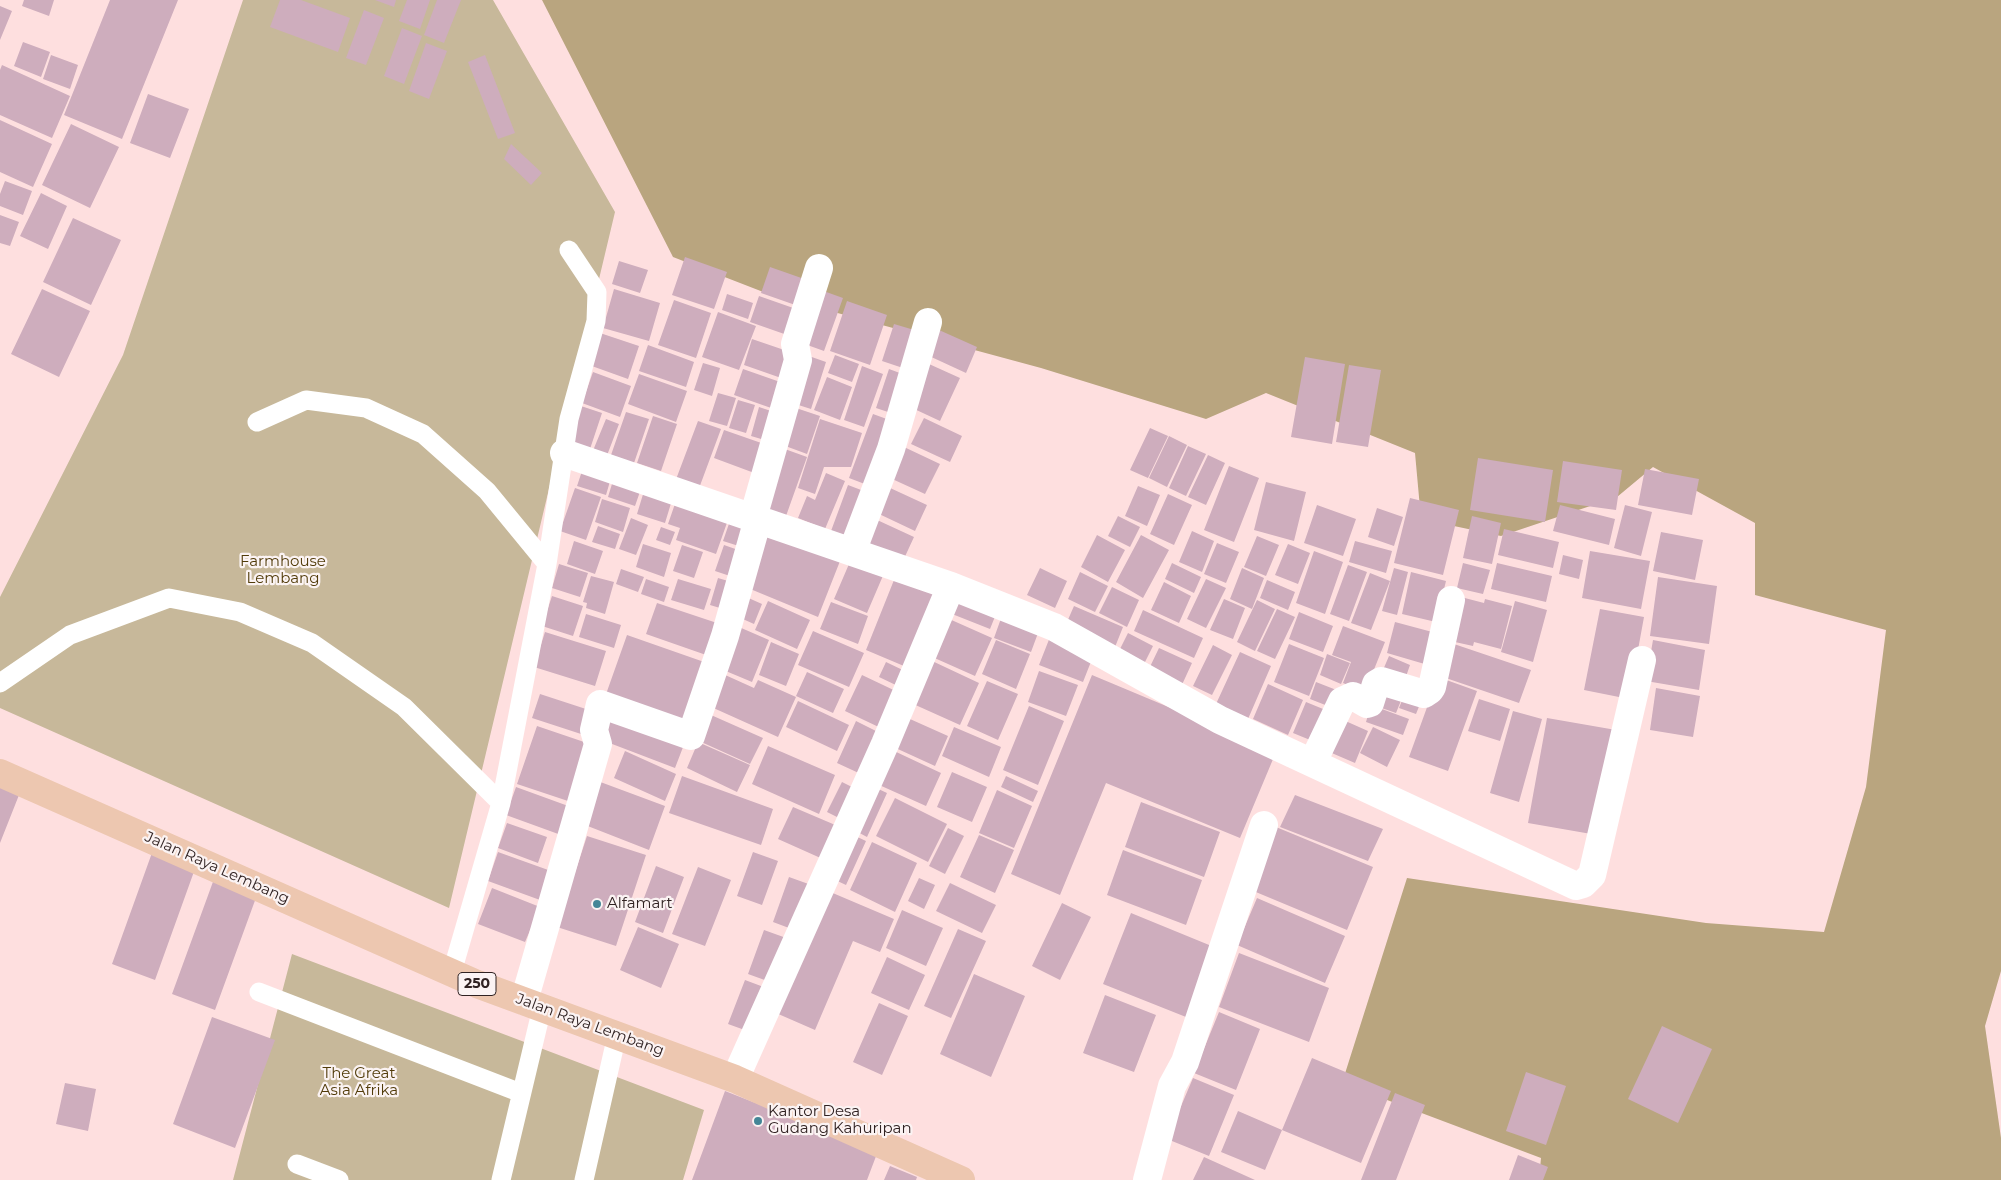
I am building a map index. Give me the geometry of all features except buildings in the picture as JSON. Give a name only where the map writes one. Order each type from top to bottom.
[{"type":"main road","name":"Jalan Raya Lembang","points":[[0,773],[452,972],[735,1079],[960,1180]]},
{"type":"street","points":[[533,1004],[598,744],[594,730],[600,704],[690,736],[725,636],[798,360],[795,344],[819,268]]},
{"type":"street","points":[[852,552],[891,448],[928,322]]},
{"type":"street","points":[[564,453],[951,586],[1054,627],[1220,720],[1579,886],[1592,875],[1642,660]]},
{"type":"street","points":[[735,1079],[885,744],[951,586]]},
{"type":"street","points":[[1313,762],[1342,701],[1353,696],[1367,704],[1370,703],[1376,684],[1382,681],[1424,694],[1430,690],[1451,600]]},
{"type":"street","points":[[1147,1180],[1172,1086],[1185,1062],[1264,825]]},
{"type":"lane","points":[[452,972],[501,803],[547,564],[569,419],[596,321],[597,292],[569,250]]},
{"type":"lane","points":[[257,422],[306,400],[366,408],[423,434],[487,491],[547,564]]},
{"type":"lane","points":[[0,683],[70,634],[169,598],[240,612],[312,643],[404,707],[501,803]]},
{"type":"lane","points":[[258,992],[521,1093]]},
{"type":"lane","points":[[501,1180],[521,1093],[533,1004]]},
{"type":"lane","points":[[584,1180],[617,1035]]},
{"type":"lane","points":[[297,1164],[339,1180]]},
{"type":"green space","name":"Farmhouse Lembang","points":[[243,0],[493,0],[615,212],[449,908],[0,708],[0,597],[123,355]]},
{"type":"green space","name":"The Great Asia Afrika","points":[[292,954],[704,1110],[683,1180],[233,1180]]},
{"type":"shaded area","points":[[542,0],[2001,0],[2001,971],[1985,1026],[2001,1138],[2001,1180],[1539,1180],[1541,1158],[1342,1083],[1407,878],[1706,923],[1824,932],[1866,787],[1886,630],[1755,595],[1755,523],[1653,467],[1617,497],[1501,536],[1421,519],[1415,453],[1266,393],[1206,419],[1041,368],[771,295],[673,257]]},
{"type":"place","name":"Alfamart","points":[[597,904]]},
{"type":"place","name":"Kantor Desa Gudang Kahuripan","points":[[758,1121]]}]
